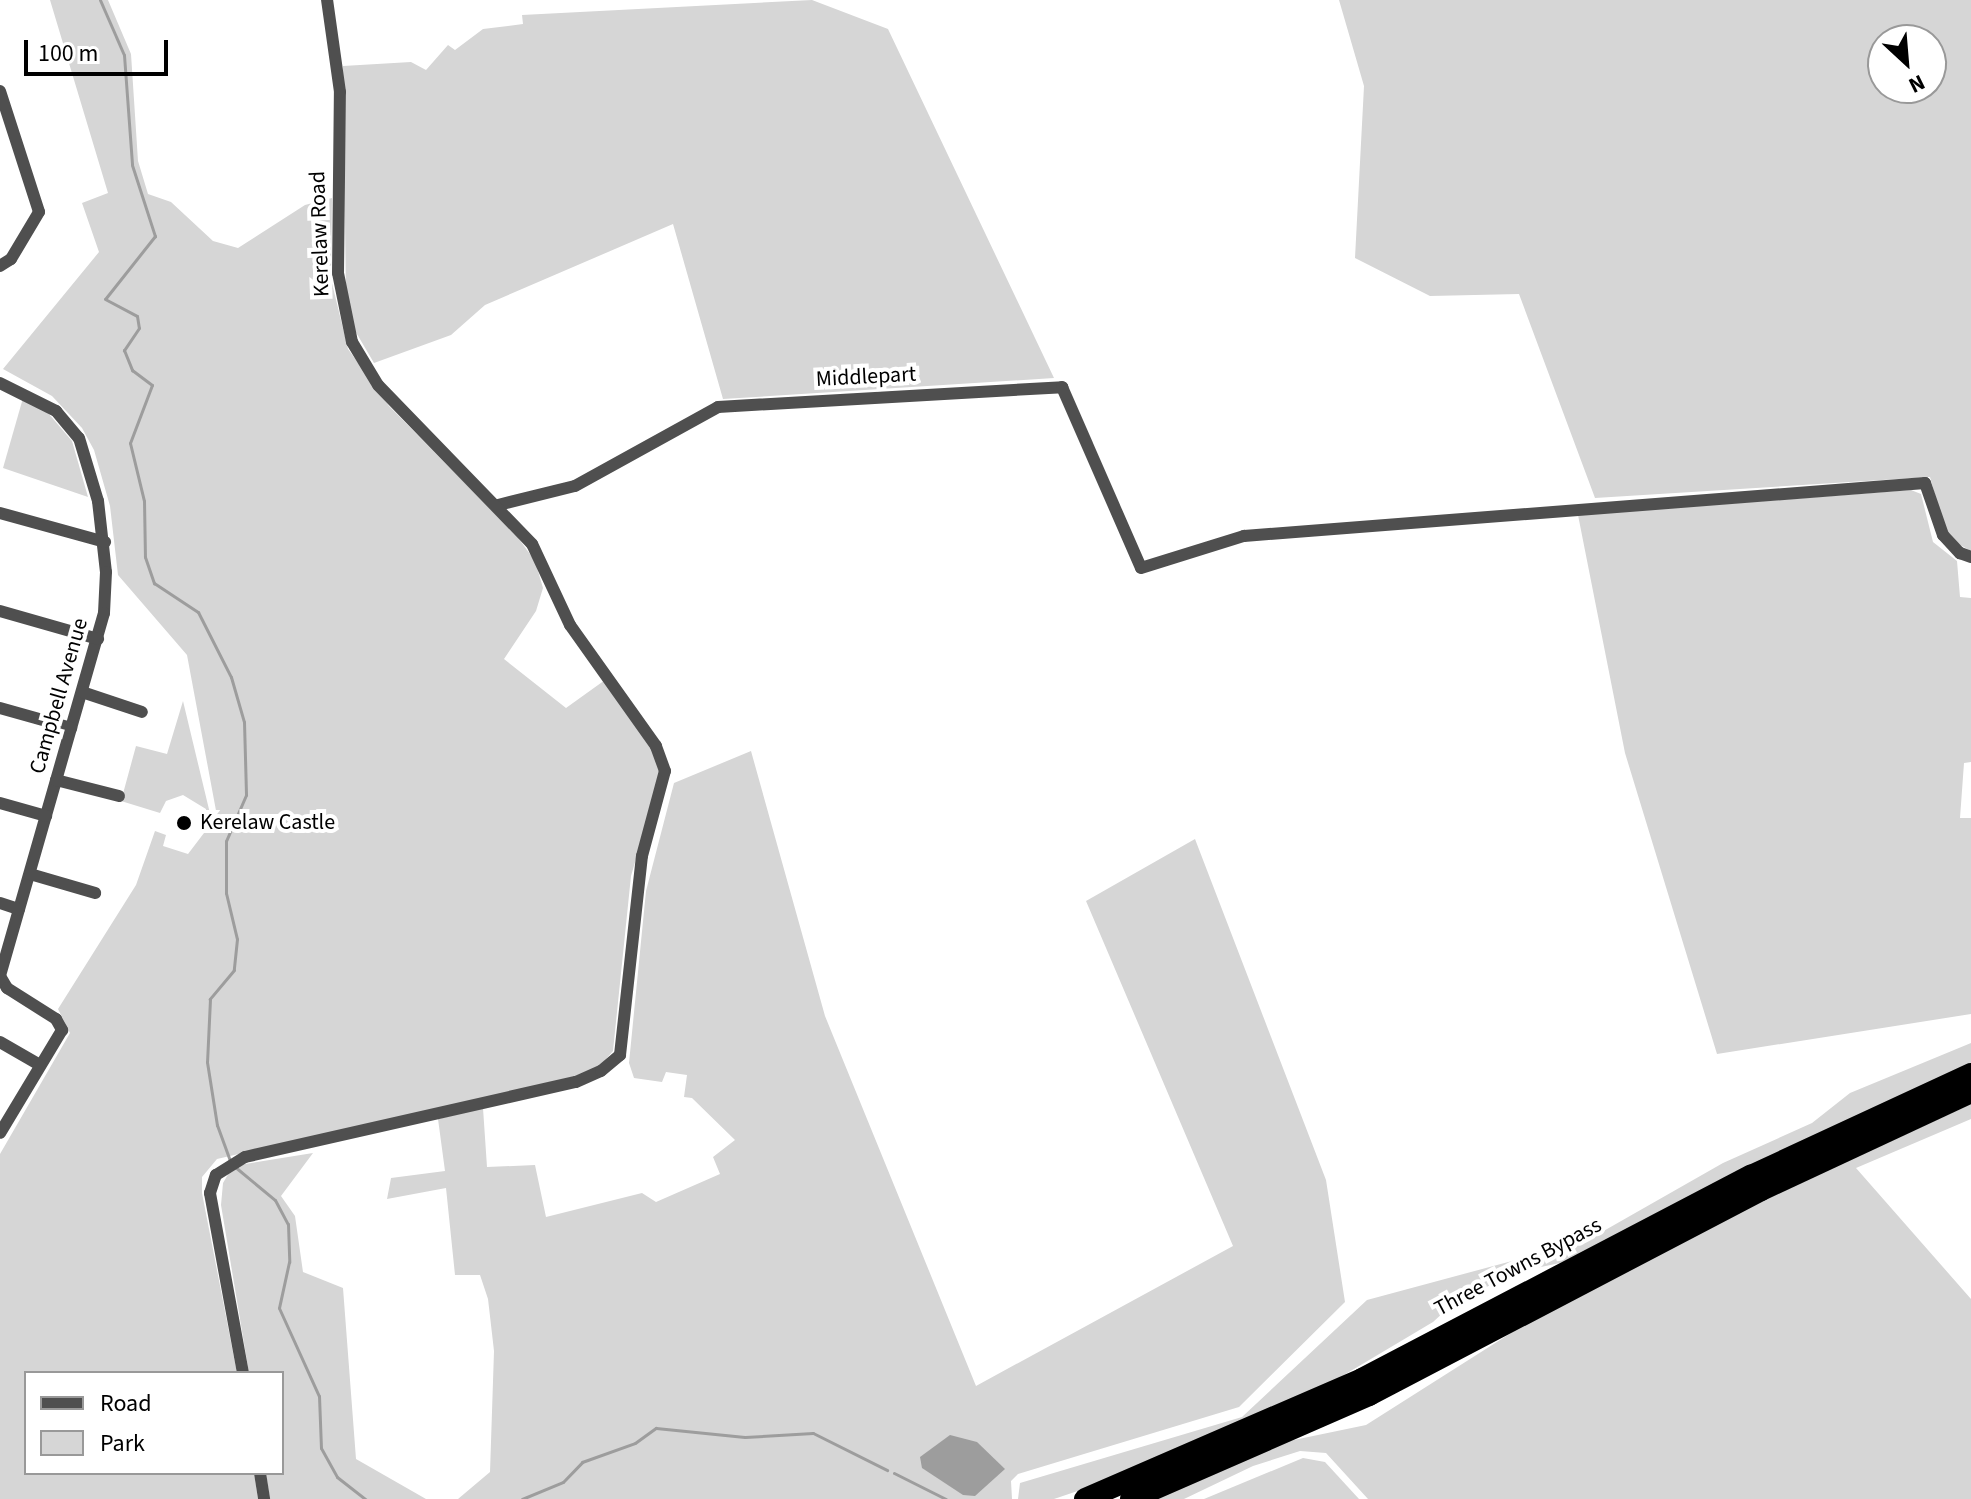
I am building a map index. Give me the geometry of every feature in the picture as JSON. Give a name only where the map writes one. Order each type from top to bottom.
[{"type":"highway","name":"Three Towns Bypass","points":[[1085,1499],[1362,1379],[1751,1176],[1971,1074]]},
{"type":"highway","name":"Three Towns Bypass","points":[[1131,1499],[1369,1395],[1747,1197],[1971,1092]]},
{"type":"street","name":"Kerelaw Road","points":[[243,1371],[210,1193],[231,1163],[576,1082],[601,1071],[620,1055],[642,856],[665,771],[656,746],[570,625],[539,554],[498,505],[378,385],[344,318],[337,248],[340,92],[327,0]]},
{"type":"street","points":[[0,91],[39,212],[11,259],[0,266]]},
{"type":"street","name":"Campbell Avenue","points":[[0,383],[56,411],[79,438],[92,471],[105,542],[106,601],[98,639],[1,979],[56,1019],[62,1030],[40,1065]]},
{"type":"street","name":"Middlepart","points":[[498,505],[567,490],[718,407],[1062,387],[1141,568],[1244,536],[1925,483],[1943,535],[1960,553],[1971,557]]},
{"type":"street","points":[[0,513],[105,542]]},
{"type":"street","points":[[0,611],[98,639]]},
{"type":"street","points":[[82,692],[142,712]]},
{"type":"street","points":[[0,708],[71,728]]},
{"type":"street","points":[[56,780],[119,796]]},
{"type":"street","points":[[0,803],[46,816]]},
{"type":"street","points":[[30,874],[95,893]]},
{"type":"street","points":[[0,903],[19,909]]},
{"type":"street","points":[[0,1042],[40,1065],[0,1133]]},
{"type":"street","points":[[260,1475],[264,1499]]},
{"type":"green space","points":[[50,0],[108,0],[131,54],[138,161],[148,194],[171,202],[213,241],[238,248],[305,205],[332,198],[331,279],[348,349],[389,406],[516,535],[535,561],[543,588],[536,611],[504,659],[566,708],[605,680],[652,747],[660,777],[631,876],[613,1051],[599,1067],[573,1077],[217,1159],[202,1177],[202,1193],[237,1371],[24,1371],[24,1475],[254,1475],[258,1499],[0,1499],[0,1154],[70,1033],[58,1009],[136,885],[155,831],[166,835],[163,846],[188,854],[204,833],[206,809],[183,795],[166,801],[160,813],[121,801],[136,746],[167,754],[183,701],[213,826],[220,832],[187,655],[118,575],[110,506],[94,450],[82,428],[52,396],[3,369],[99,252],[82,203],[108,193]]},
{"type":"green space","points":[[812,0],[888,29],[1054,378],[723,399],[673,224],[485,305],[451,335],[374,363],[354,329],[346,297],[343,66],[411,62],[426,70],[448,45],[455,50],[483,29],[523,24],[522,15]]},
{"type":"green space","points":[[1339,0],[1971,0],[1971,551],[1953,541],[1943,524],[1930,477],[1595,498],[1519,294],[1430,296],[1355,258],[1364,86]]},
{"type":"green space","points":[[23,398],[49,414],[72,441],[88,497],[3,468]]},
{"type":"green space","points":[[1911,490],[1921,494],[1933,542],[1957,561],[1960,597],[1971,598],[1971,762],[1964,763],[1960,818],[1971,818],[1971,1014],[1717,1054],[1625,753],[1578,515]]},
{"type":"green space","points":[[751,751],[825,1016],[976,1386],[1233,1246],[1086,901],[1195,839],[1326,1180],[1345,1302],[1239,1407],[1018,1474],[1011,1481],[1012,1499],[458,1499],[490,1472],[494,1351],[488,1299],[480,1275],[455,1275],[446,1188],[387,1199],[391,1178],[445,1171],[438,1119],[483,1108],[487,1167],[535,1165],[546,1217],[642,1193],[656,1202],[720,1174],[713,1157],[735,1140],[692,1098],[684,1097],[687,1075],[666,1072],[662,1082],[634,1078],[629,1063],[646,891],[674,783]]},
{"type":"green space","points":[[1971,1043],[1971,1064],[1560,1263],[1521,1271],[1456,1301],[1433,1322],[1312,1394],[1116,1478],[1054,1499],[1018,1499],[1020,1483],[1242,1417],[1367,1300],[1586,1241],[1723,1163],[1812,1123],[1850,1093]]},
{"type":"green space","points":[[1971,1104],[1971,1119],[1856,1168],[1971,1299],[1971,1499],[1368,1499],[1326,1453],[1300,1451],[1253,1466],[1184,1499],[1154,1499],[1289,1441],[1366,1425],[1533,1319],[1729,1216]]},
{"type":"green space","points":[[313,1153],[281,1196],[295,1216],[303,1272],[343,1288],[356,1459],[426,1499],[270,1499],[266,1475],[284,1475],[284,1371],[249,1371],[221,1205],[223,1183],[233,1166]]},
{"type":"green space","points":[[1303,1458],[1325,1462],[1359,1499],[1204,1499]]},
{"type":"shaded area","points":[[950,1435],[977,1442],[1005,1469],[975,1496],[963,1495],[922,1468],[920,1457]]},
{"type":"waterway","points":[[100,0],[124,55],[132,165],[155,236],[105,299],[137,316],[139,328],[124,350],[132,370],[152,385],[130,443],[144,501],[145,557],[154,583],[198,612],[231,677],[244,722],[246,795],[226,841],[226,893],[237,939],[234,970],[210,999],[207,1062],[217,1125],[230,1160]]},
{"type":"waterway","points":[[234,1166],[275,1200],[288,1224],[289,1262],[279,1308],[319,1396],[321,1448],[337,1477],[365,1499]]},
{"type":"waterway","points":[[522,1499],[563,1482],[582,1462],[635,1443],[656,1428],[745,1437],[813,1433],[887,1470]]},
{"type":"waterway","points":[[894,1473],[946,1499]]},
{"type":"place","name":"Kerelaw Castle","points":[[184,823]]}]
